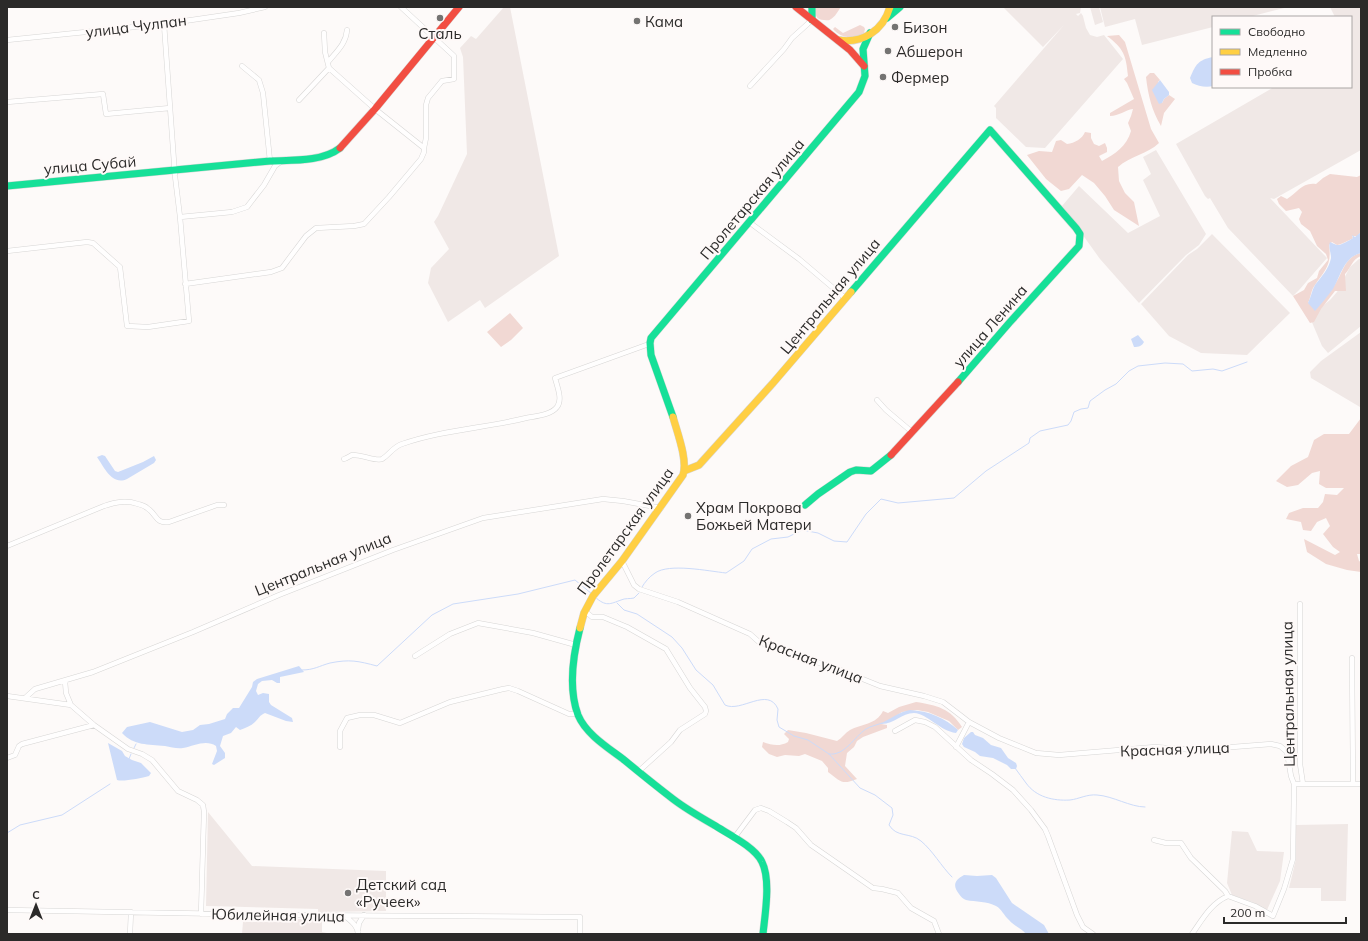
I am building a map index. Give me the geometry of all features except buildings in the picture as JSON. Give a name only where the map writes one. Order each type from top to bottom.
[{"type":"street","name":"улица Чулпан","points":[[7,40],[164,24],[239,13],[265,7]]},
{"type":"street","points":[[185,284],[271,272],[282,268],[306,236],[316,228],[364,224],[390,197],[421,159],[424,152],[426,138],[426,106],[428,98],[442,81],[454,79],[454,56],[401,7]]},
{"type":"street","name":"улица Субай","points":[[7,186],[304,159],[331,154],[339,149],[375,109],[459,7]]},
{"type":"street","points":[[796,7],[850,50],[864,66]]},
{"type":"street","points":[[750,86],[784,49],[792,38],[812,20],[812,7]]},
{"type":"street","points":[[887,18],[890,7]]},
{"type":"street","points":[[838,40],[854,41],[870,33],[900,7]]},
{"type":"street","points":[[7,251],[87,242],[94,243],[120,267],[126,326],[148,326],[189,321],[175,170],[164,24]]},
{"type":"street","points":[[328,62],[343,44],[346,38],[347,30]]},
{"type":"street","points":[[324,33],[325,52],[330,68],[375,109],[424,148]]},
{"type":"street","name":"Пролетарская улица","points":[[763,934],[765,871],[762,861],[756,854],[734,838],[674,800],[594,736],[583,724],[578,714],[574,696],[573,681],[576,645],[585,611],[591,600],[622,561],[681,480],[684,470],[680,443],[652,357],[649,344],[651,338],[859,92],[864,79],[863,49],[870,33]]},
{"type":"street","points":[[242,66],[259,80],[265,103],[270,161]]},
{"type":"street","points":[[299,100],[330,68]]},
{"type":"street","points":[[7,102],[104,94],[106,114],[170,108]]},
{"type":"street","name":"Центральная улица","points":[[684,470],[694,468],[699,465],[773,383],[990,130],[1054,202],[1080,234]]},
{"type":"street","points":[[180,217],[232,212],[247,207],[264,185],[275,166],[283,160]]},
{"type":"street","points":[[749,222],[799,259],[845,298]]},
{"type":"street","name":"улица Ленина","points":[[805,505],[850,472],[856,470],[870,471],[896,451],[1079,246],[1080,234]]},
{"type":"street","points":[[344,459],[352,455],[378,460],[382,459],[391,450],[400,445],[433,436],[520,420],[552,412],[558,406],[559,397],[555,378],[649,344]]},
{"type":"street","points":[[877,400],[886,410],[912,432]]},
{"type":"street","name":"Центральная улица","points":[[25,698],[35,689],[93,672],[193,632],[279,595],[393,550],[483,518],[603,499],[660,508]]},
{"type":"street","points":[[7,546],[104,506],[119,502],[132,502],[147,507],[158,520],[165,523],[217,505],[224,505]]},
{"type":"street","name":"Красная улица","points":[[622,561],[634,585],[639,589],[678,602],[750,634],[759,642],[838,669],[880,686],[943,702],[969,722],[999,738],[1036,753],[1059,755],[1113,752],[1155,747],[1194,750],[1245,746]]},
{"type":"street","name":"Центральная улица","points":[[1300,604],[1300,764],[1303,784]]},
{"type":"street","points":[[585,611],[592,616],[603,617],[627,627],[666,649],[690,688],[705,707],[705,714],[680,730],[671,742],[639,771]]},
{"type":"street","points":[[415,656],[450,634],[478,623],[533,633],[576,645]]},
{"type":"street","points":[[1352,658],[1353,784]]},
{"type":"street","points":[[65,681],[66,693],[71,705],[94,725],[128,749],[142,754],[152,760],[178,791],[197,800],[203,805],[201,914]]},
{"type":"street","points":[[340,747],[340,731],[347,718],[360,715],[374,715],[400,723],[450,702],[509,688],[568,714],[578,714]]},
{"type":"street","points":[[7,696],[71,705]]},
{"type":"street","points":[[84,729],[88,720]]},
{"type":"street","points":[[895,731],[915,720],[926,722],[946,736],[971,760],[1012,790],[1031,810],[1048,836],[1077,915],[1083,927],[1093,934]]},
{"type":"street","points":[[956,747],[969,722]]},
{"type":"street","points":[[7,758],[15,756],[19,746],[22,744],[84,729],[94,725]]},
{"type":"street","name":"Центральная улица","points":[[1228,896],[1255,906],[1273,916],[1284,889],[1293,859],[1294,784],[1291,776],[1287,752],[1280,746],[1271,744],[1245,746]]},
{"type":"street","name":"Центральная улица","points":[[1294,784],[1361,784]]},
{"type":"street","points":[[734,838],[756,810],[761,808],[769,811],[796,828],[811,845],[873,888],[898,893],[911,908],[928,916],[934,921],[939,934]]},
{"type":"street","points":[[1154,840],[1174,844],[1181,843],[1191,858],[1226,891],[1228,896],[1221,899],[1208,911],[1192,934]]},
{"type":"street","name":"Юбилейная улица","points":[[7,910],[345,916],[580,917],[580,934]]},
{"type":"street","points":[[130,934],[131,912]]},
{"type":"street","points":[[358,932],[359,923],[364,915]]},
{"type":"street","points":[[345,916],[353,923],[358,932]]},
{"type":"shaded area","points":[[504,7],[510,7],[559,256],[485,308],[480,300],[448,322],[428,283],[431,268],[449,249],[434,222],[467,154],[463,57],[460,48],[471,36],[476,39]]},
{"type":"shaded area","points":[[815,7],[841,7],[830,20],[821,20],[816,15]]},
{"type":"shaded area","points":[[1003,7],[1081,7],[1080,13],[1076,14],[1078,16],[1081,13],[1083,16],[1086,28],[1090,35],[1097,37],[1104,35],[1123,59],[1045,148],[1026,147],[996,118],[996,108],[994,106],[1064,25],[1043,47]]},
{"type":"shaded area","points":[[1090,7],[1099,7],[1103,22],[1095,25]]},
{"type":"shaded area","points":[[1100,7],[1288,7],[1253,16],[1212,16],[1212,27],[1142,45],[1135,19],[1105,27]]},
{"type":"shaded area","points":[[1330,7],[1361,7],[1361,150],[1274,199],[1270,198],[1327,258],[1293,296],[1228,228],[1210,198],[1208,199],[1205,196],[1176,144],[1272,88],[1352,88],[1352,16],[1334,16]]},
{"type":"shaded area","points":[[860,25],[865,29],[864,33],[852,37],[840,35],[833,29],[835,27],[843,33]]},
{"type":"shaded area","points":[[1119,35],[1125,42],[1151,129],[1159,143],[1150,150],[1128,160],[1118,167],[1119,181],[1125,193],[1134,202],[1139,226],[1114,210],[1094,183],[1082,175],[1069,189],[1061,191],[1046,179],[1027,155],[1039,151],[1052,152],[1056,141],[1061,140],[1067,144],[1073,143],[1080,139],[1085,132],[1091,133],[1091,138],[1094,144],[1099,146],[1105,143],[1107,152],[1099,156],[1102,161],[1116,152],[1127,141],[1131,131],[1128,123],[1133,109],[1110,116],[1110,113],[1134,99],[1124,79],[1128,76],[1123,53],[1121,49],[1107,36]]},
{"type":"shaded area","points":[[1150,73],[1154,73],[1160,80],[1158,82],[1162,103],[1169,95],[1175,99],[1164,113],[1161,126],[1153,109],[1148,90],[1146,77]]},
{"type":"shaded area","points":[[1156,150],[1206,234],[1199,245],[1186,255],[1139,303],[1100,259],[1062,206],[1079,186],[1128,233],[1160,216],[1143,180],[1151,174],[1143,157]]},
{"type":"shaded area","points":[[1330,174],[1357,177],[1361,175],[1361,232],[1357,236],[1352,236],[1353,238],[1343,243],[1337,245],[1332,242],[1329,245],[1329,262],[1325,271],[1314,287],[1308,303],[1326,293],[1334,286],[1344,266],[1351,258],[1361,253],[1361,256],[1354,261],[1345,274],[1346,291],[1335,291],[1321,309],[1314,322],[1310,323],[1293,296],[1304,290],[1308,283],[1317,278],[1319,271],[1328,260],[1326,254],[1317,246],[1310,231],[1301,224],[1299,219],[1302,212],[1299,208],[1286,211],[1279,204],[1277,199],[1281,196],[1287,199],[1300,188],[1311,184],[1316,184]]},
{"type":"shaded area","points":[[1212,234],[1290,313],[1247,355],[1201,353],[1169,336],[1141,304],[1188,255],[1197,249]]},
{"type":"shaded area","points":[[1361,259],[1361,326],[1328,353],[1322,346],[1311,320],[1320,308],[1337,292],[1350,267]]},
{"type":"shaded area","points":[[510,313],[523,328],[511,340],[501,347],[487,332]]},
{"type":"shaded area","points":[[1361,332],[1360,407],[1311,378],[1310,372],[1321,361]]},
{"type":"shaded area","points":[[1361,418],[1361,554],[1357,554],[1359,561],[1361,562],[1361,572],[1326,564],[1307,552],[1304,539],[1335,555],[1340,552],[1333,547],[1323,534],[1330,526],[1326,518],[1317,522],[1311,531],[1303,530],[1301,522],[1286,519],[1289,513],[1303,508],[1318,508],[1323,502],[1325,494],[1337,495],[1344,488],[1326,488],[1319,484],[1320,471],[1312,473],[1298,485],[1287,487],[1276,481],[1291,466],[1308,457],[1314,440],[1324,434],[1349,434]]},
{"type":"shaded area","points":[[916,702],[937,706],[943,709],[953,716],[962,727],[958,730],[949,721],[928,712],[917,710],[902,712],[881,724],[887,725],[887,728],[863,737],[857,741],[854,747],[847,753],[845,766],[857,779],[852,781],[842,782],[828,772],[828,768],[822,761],[805,754],[799,756],[785,755],[777,757],[769,754],[762,747],[763,742],[782,745],[788,742],[789,739],[784,734],[788,730],[837,741],[850,730],[872,722],[880,716],[883,711],[888,713],[899,707]]},
{"type":"shaded area","points":[[208,812],[252,866],[386,871],[386,911],[318,912],[318,909],[206,906]]},
{"type":"shaded area","points":[[1348,824],[1346,901],[1321,901],[1321,888],[1289,888],[1296,859],[1296,825]]},
{"type":"shaded area","points":[[1232,831],[1248,832],[1257,851],[1284,852],[1280,881],[1267,910],[1252,902],[1232,895],[1227,883]]},
{"type":"shaded area","points":[[283,919],[322,919],[322,932],[332,934],[242,934],[243,922],[283,922]]},
{"type":"water","points":[[1212,57],[1212,86],[1197,85],[1192,83],[1190,78],[1198,63]]},
{"type":"water","points":[[1160,80],[1169,92],[1169,95],[1162,103],[1159,104],[1152,90]]},
{"type":"water","points":[[1361,232],[1361,253],[1355,255],[1347,262],[1333,289],[1315,311],[1308,303],[1315,285],[1330,262],[1330,242],[1340,245],[1353,238],[1352,235],[1355,237]]},
{"type":"water","points":[[1138,335],[1144,342],[1140,346],[1134,347],[1131,339]]},
{"type":"water","points":[[102,455],[105,456],[115,471],[118,472],[154,456],[156,460],[154,463],[127,479],[117,480],[109,474],[97,457]]},
{"type":"water","points":[[299,666],[304,672],[280,677],[280,683],[272,680],[262,681],[258,684],[256,691],[258,695],[263,693],[269,694],[269,702],[271,705],[292,718],[293,722],[265,713],[248,727],[240,730],[236,727],[231,733],[223,736],[220,746],[225,753],[225,758],[214,765],[212,764],[217,751],[216,746],[212,744],[204,743],[183,748],[176,748],[136,742],[122,733],[127,727],[150,722],[182,732],[193,730],[200,725],[225,719],[227,714],[233,708],[239,708],[252,687],[253,682],[257,679]]},
{"type":"water","points":[[910,710],[936,716],[948,722],[958,730],[956,733],[950,732],[924,716],[914,713],[905,715],[889,723],[880,724],[898,714]]},
{"type":"water","points":[[971,732],[983,738],[991,745],[1001,748],[1008,758],[1016,763],[1016,769],[1011,769],[1007,765],[993,758],[980,756],[964,747],[962,744],[964,738]]},
{"type":"water","points":[[108,743],[122,751],[125,756],[141,763],[151,773],[149,776],[137,779],[117,780]]},
{"type":"water","points":[[964,875],[992,875],[996,878],[1012,903],[1044,925],[1049,934],[1026,934],[1011,922],[996,906],[989,903],[966,900],[963,898],[957,891],[955,885],[958,879]]},
{"type":"waterway","points":[[642,587],[655,573],[669,568],[689,568],[726,573],[744,561],[752,549],[771,539],[788,537],[802,530],[818,533],[834,541],[847,542],[866,514],[881,499],[898,503],[954,498],[986,471],[1029,443],[1030,438],[1040,431],[1068,425],[1074,412],[1088,408],[1090,401],[1116,384],[1129,371],[1138,366],[1165,363],[1183,364],[1192,371],[1213,369],[1222,371],[1247,362]]},
{"type":"waterway","points":[[302,670],[343,661],[359,662],[377,666],[432,615],[453,604],[518,594],[575,580],[592,594]]},
{"type":"waterway","points":[[595,597],[608,604],[624,599],[634,598],[639,593]]},
{"type":"waterway","points":[[617,603],[624,610],[637,614],[672,637],[682,648],[696,670],[713,685],[725,705],[731,707],[739,706],[761,700],[768,700],[774,703],[778,709],[777,720],[779,727],[794,736],[808,740],[829,754],[860,788],[875,795],[892,808],[893,815],[889,825],[892,829],[896,832],[917,838],[921,841],[952,877]]},
{"type":"waterway","points":[[829,754],[840,752],[866,729],[882,723]]},
{"type":"waterway","points":[[134,748],[136,744]]},
{"type":"waterway","points":[[129,759],[131,754]]},
{"type":"waterway","points":[[1015,768],[1030,788],[1040,795],[1051,799],[1070,800],[1090,795],[1097,795],[1109,797],[1139,807],[1145,807]]},
{"type":"waterway","points":[[7,833],[20,825],[62,815],[110,784]]},
{"type":"traffic: fast","points":[[812,7],[812,20]]},
{"type":"traffic: fast","points":[[887,18],[900,7]]},
{"type":"traffic: fast","points":[[673,417],[651,355],[651,338],[859,92],[865,76],[863,49],[870,33]]},
{"type":"traffic: fast","points":[[851,292],[990,130],[1076,228],[1080,234],[1079,246],[958,382]]},
{"type":"traffic: fast","points":[[7,186],[316,158],[333,153],[340,148]]},
{"type":"traffic: fast","points":[[805,505],[850,472],[856,470],[871,471],[891,455]]},
{"type":"traffic: fast","points":[[580,628],[575,649],[572,683],[575,705],[582,722],[598,740],[673,799],[693,813],[741,841],[759,856],[765,869],[767,887],[763,934]]},
{"type":"traffic: slow","points":[[838,40],[855,40],[870,34],[882,23],[890,7]]},
{"type":"traffic: slow","points":[[684,471],[699,465],[773,383],[851,292]]},
{"type":"traffic: slow","points":[[580,628],[584,613],[593,596],[622,561],[683,475],[683,454],[673,417]]},
{"type":"traffic: jam","points":[[340,148],[375,109],[459,7]]},
{"type":"traffic: jam","points":[[796,7],[850,50],[864,66]]},
{"type":"traffic: jam","points":[[891,455],[958,382]]},
{"type":"place","name":"Сталь","points":[[440,18]]},
{"type":"place","name":"Кама","points":[[637,21]]},
{"type":"place","name":"Бизон","points":[[895,27]]},
{"type":"place","name":"Абшерон","points":[[888,51]]},
{"type":"place","name":"Фермер","points":[[883,77]]},
{"type":"place","name":"Храм Покрова Божьей Матери","points":[[688,516]]},
{"type":"place","name":"Детский сад «Ручеек»","points":[[348,893]]}]
